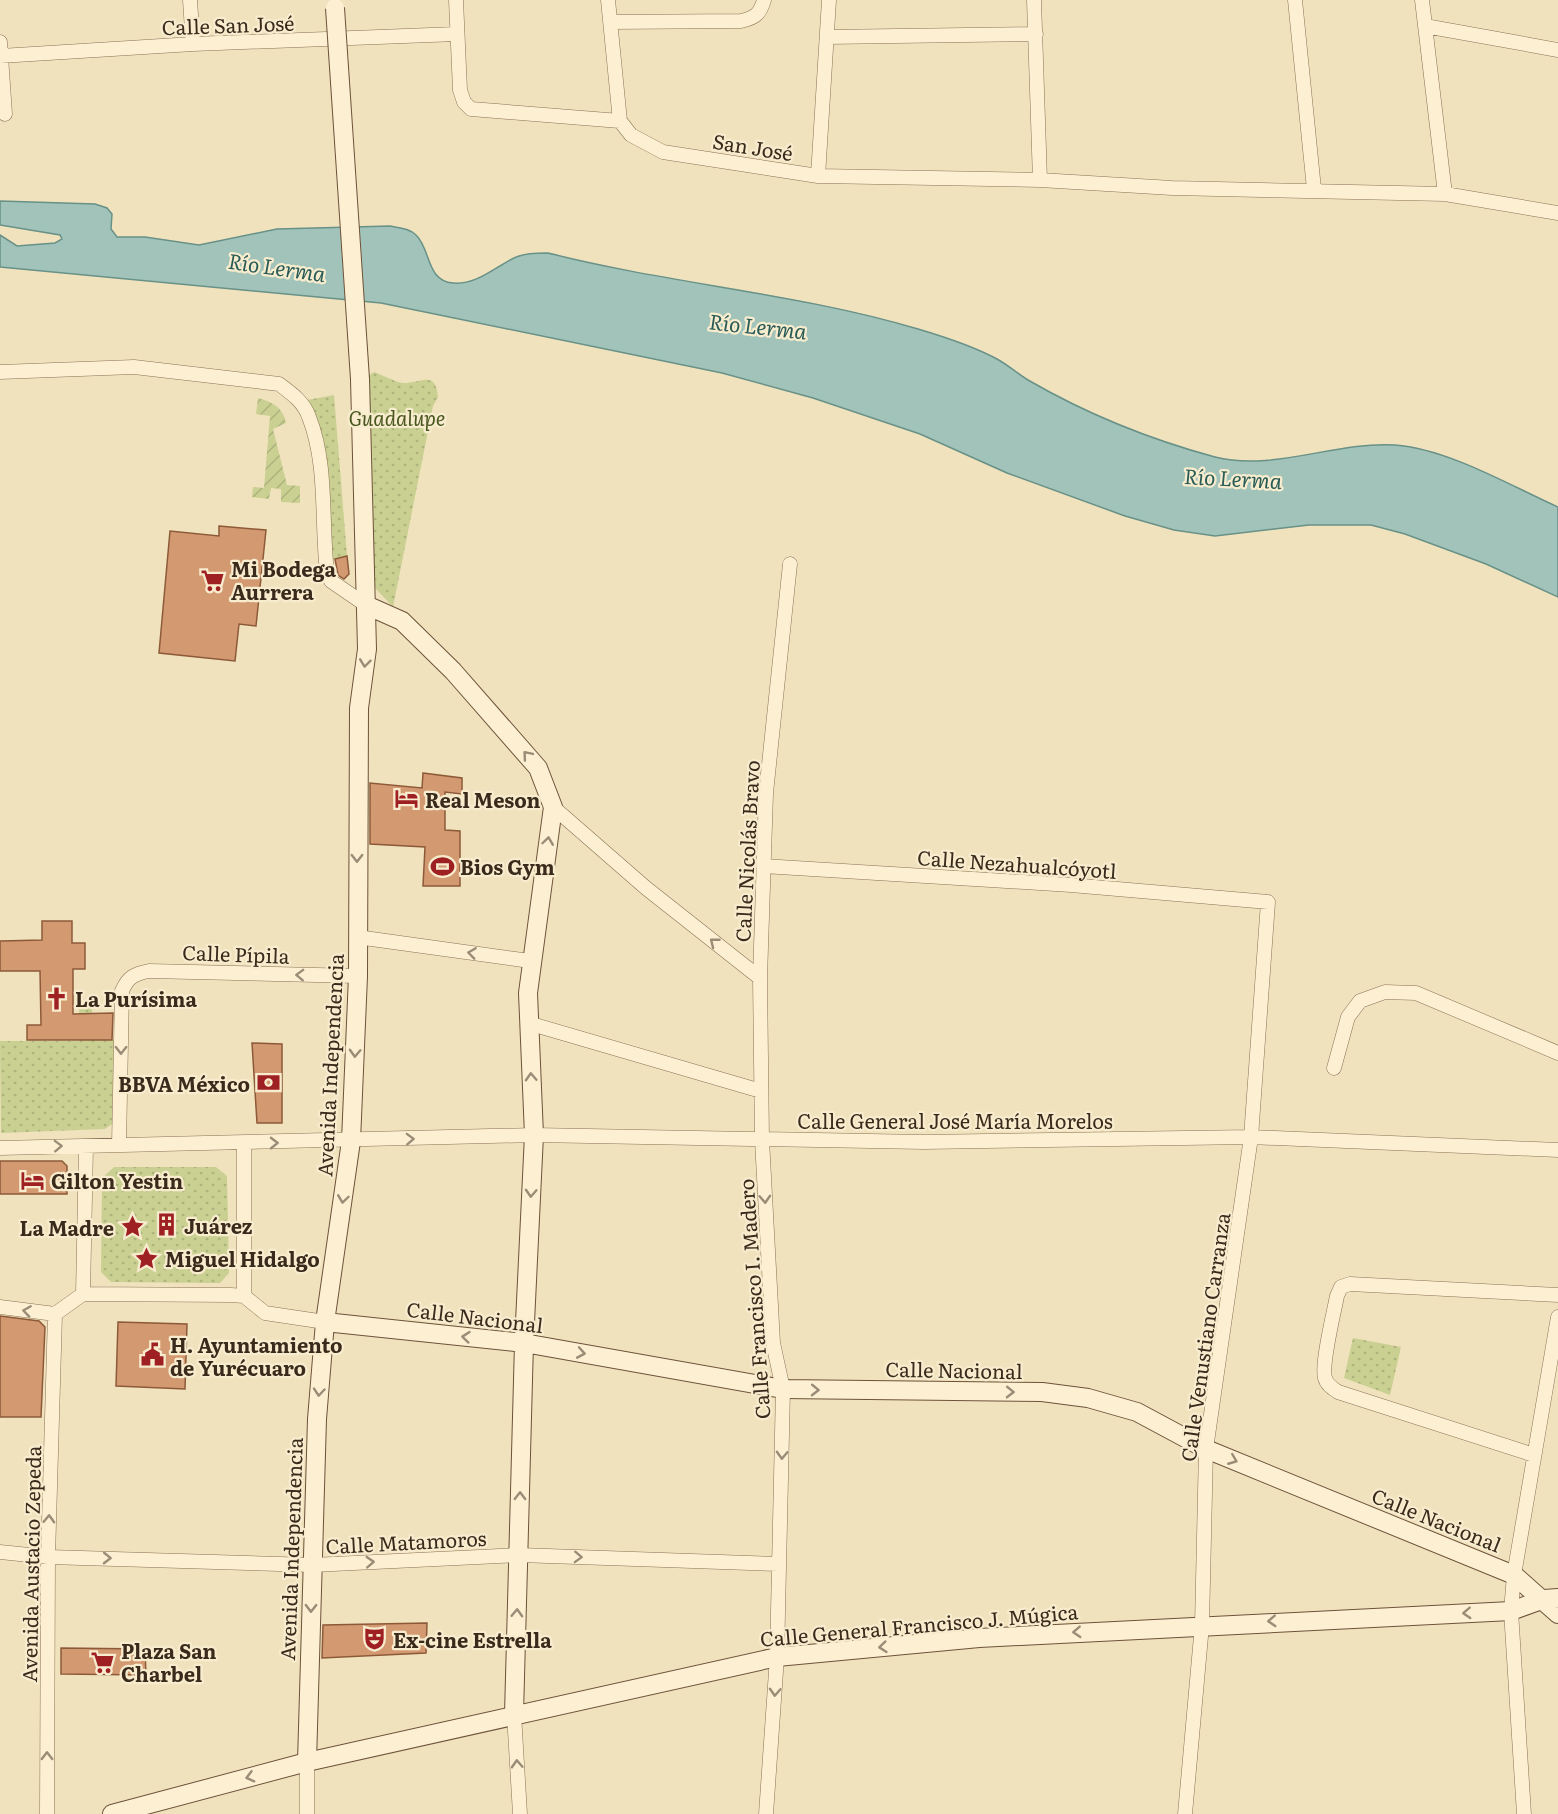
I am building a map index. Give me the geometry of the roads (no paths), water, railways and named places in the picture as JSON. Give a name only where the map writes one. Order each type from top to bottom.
[{"type":"street","points":[[190,0],[193,44]]},
{"type":"street","points":[[456,0],[460,90],[464,102],[471,109],[620,121],[608,0]]},
{"type":"street","points":[[610,22],[741,21],[752,19],[760,12],[764,0]]},
{"type":"street","points":[[818,176],[829,0]]},
{"type":"street","points":[[1034,0],[1040,180]]},
{"type":"street","points":[[1295,0],[1314,189]]},
{"type":"street","points":[[1422,0],[1445,194]]},
{"type":"street","name":"Avenida Independencia","points":[[307,1814],[317,1419],[325,1322],[351,1141],[358,976],[359,708],[367,649],[360,379],[335,4]]},
{"type":"street","points":[[1425,26],[1558,50]]},
{"type":"street","name":"Calle San José","points":[[0,56],[193,44],[457,34]]},
{"type":"street","points":[[827,37],[1036,34]]},
{"type":"street","points":[[0,42],[5,114]]},
{"type":"street","name":"San José","points":[[620,121],[632,135],[663,152],[818,176],[1040,180],[1172,188],[1314,189],[1445,194],[1558,213]]},
{"type":"street","points":[[0,372],[134,367],[279,384],[298,398],[309,417],[322,482],[327,572],[331,581],[366,605],[402,621],[453,671],[538,768],[553,807],[646,888],[760,978]]},
{"type":"street","name":"Calle Nicolás Bravo","points":[[762,1140],[760,978],[766,794],[790,564]]},
{"type":"street","points":[[520,1814],[514,1714],[524,1343],[534,1135],[528,1023],[530,961],[553,807]]},
{"type":"street","name":"Calle Nezahualcóyotl","points":[[763,866],[1071,885],[1268,902]]},
{"type":"street","name":"Calle Venustiano Carranza","points":[[1185,1814],[1203,1624],[1206,1449],[1251,1137],[1268,902]]},
{"type":"street","points":[[357,937],[530,961]]},
{"type":"street","name":"Calle Pípila","points":[[119,1145],[122,991],[127,980],[135,973],[148,970],[358,976]]},
{"type":"street","points":[[1334,1068],[1348,1017],[1360,1001],[1385,992],[1416,993],[1558,1053]]},
{"type":"street","points":[[528,1023],[761,1091]]},
{"type":"street","name":"Calle General José María Morelos","points":[[0,1148],[534,1135],[924,1142],[1251,1137],[1558,1150]]},
{"type":"street","name":"Calle Francisco I. Madero","points":[[762,1140],[773,1343],[783,1389],[777,1657],[766,1814]]},
{"type":"street","points":[[244,1143],[244,1296]]},
{"type":"street","points":[[83,1294],[86,1146]]},
{"type":"street","points":[[1534,1455],[1338,1392],[1329,1386],[1324,1376],[1325,1364],[1336,1296],[1341,1287],[1350,1284],[1558,1295]]},
{"type":"street","points":[[0,1307],[55,1314],[83,1294],[244,1296],[266,1313],[325,1322]]},
{"type":"street","name":"Avenida Austacio Zepeda","points":[[46,1814],[48,1557],[55,1314]]},
{"type":"street","points":[[1524,1814],[1511,1611],[1514,1575],[1558,1317]]},
{"type":"street","name":"Calle Nacional","points":[[325,1322],[524,1343],[783,1389],[1041,1392],[1088,1398],[1137,1412],[1206,1449],[1514,1575],[1551,1598],[1558,1614]]},
{"type":"street","name":"Calle Matamoros","points":[[0,1552],[48,1557],[312,1564],[519,1555],[779,1564]]},
{"type":"street","name":"Calle General Francisco J. Múgica","points":[[112,1814],[307,1762],[777,1657],[979,1638],[1203,1624],[1511,1611],[1551,1598]]},
{"type":"water","name":"Río Lerma","points":[[0,201],[95,204],[107,208],[112,214],[111,229],[117,237],[145,237],[199,245],[277,229],[390,226],[416,235],[421,241],[433,271],[444,281],[453,283],[477,279],[521,256],[548,253],[640,273],[826,306],[918,329],[969,346],[997,359],[1028,380],[1096,414],[1143,434],[1215,457],[1237,461],[1259,461],[1373,445],[1395,445],[1436,453],[1478,469],[1558,507],[1558,597],[1486,564],[1405,534],[1371,525],[1309,525],[1215,536],[1174,530],[1125,516],[1007,473],[920,434],[813,398],[722,373],[381,303],[0,267],[0,235],[17,246],[55,243],[62,239],[60,235],[0,225]]},
{"type":"place","name":"Mi Bodega Aurrera","points":[[213,580]]},
{"type":"place","name":"Real Meson","points":[[407,799]]},
{"type":"place","name":"Bios Gym","points":[[442,866]]},
{"type":"place","name":"La Purísima","points":[[57,998]]},
{"type":"place","name":"BBVA México","points":[[268,1083]]},
{"type":"place","name":"Gilton Yestin","points":[[33,1180]]},
{"type":"place","name":"Juárez","points":[[166,1225]]},
{"type":"place","name":"La Madre","points":[[132,1227]]},
{"type":"place","name":"Miguel Hidalgo","points":[[147,1258]]},
{"type":"place","name":"H. Ayuntamiento de Yurécuaro","points":[[152,1355]]},
{"type":"place","name":"Ex-cine Estrella","points":[[375,1639]]},
{"type":"place","name":"Plaza San Charbel","points":[[103,1662]]},
{"type":"park label","name":"Guadalupe","points":[[397,417]]}]
